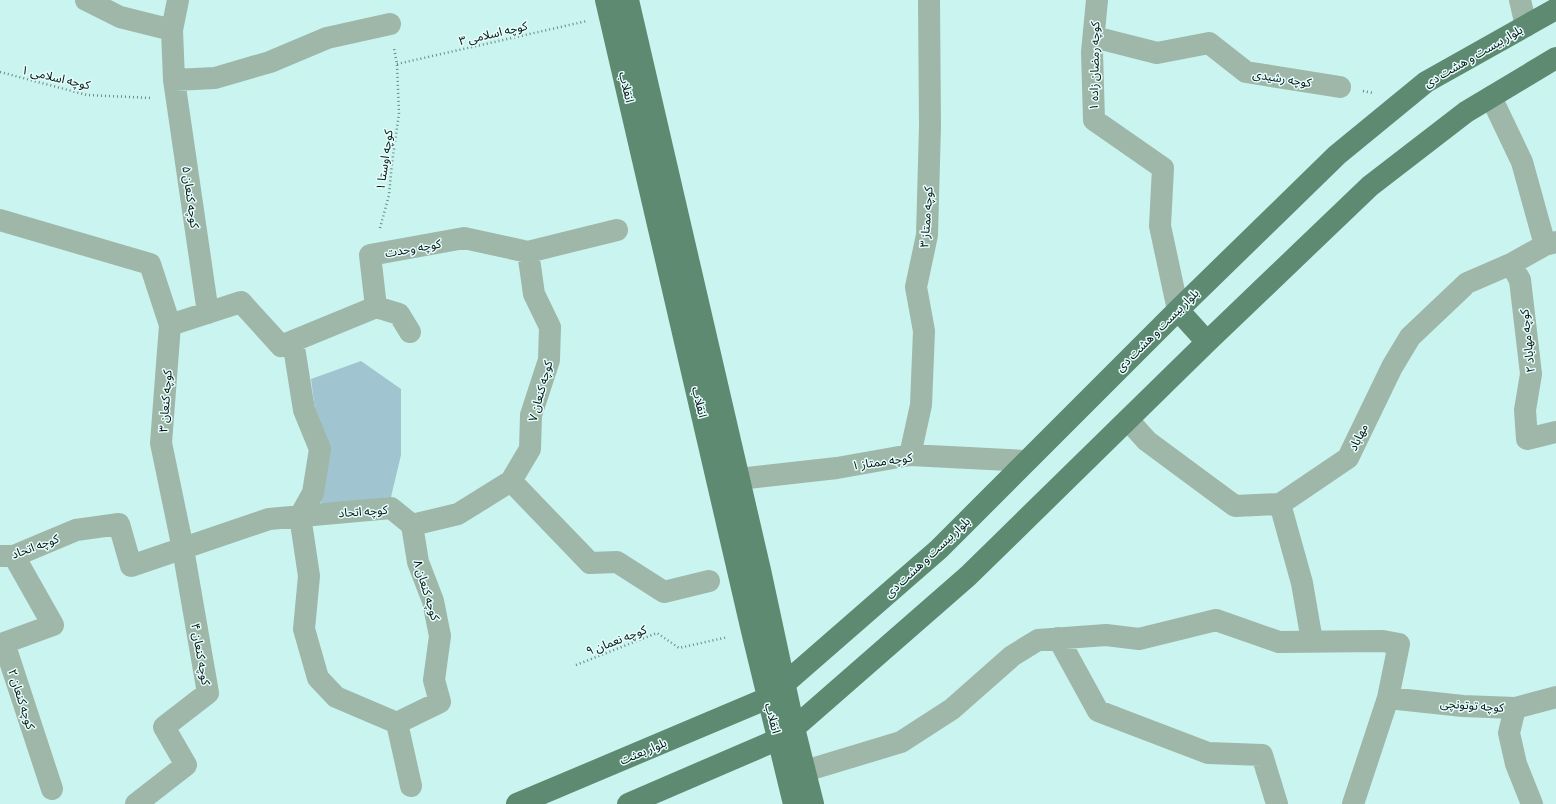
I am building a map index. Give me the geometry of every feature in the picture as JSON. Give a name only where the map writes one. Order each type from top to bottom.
[{"type":"main road","name":"انقلاب","points":[[606,0],[786,733],[794,804]]},
{"type":"main road","name":"انقلاب","points":[[628,0],[739,479],[776,691]]},
{"type":"main road","name":"بلوار بیست و هشت دی","points":[[776,691],[939,549],[1178,310],[1337,155],[1426,82],[1556,9]]},
{"type":"main road","points":[[628,804],[786,733],[968,576],[1207,342],[1370,186],[1466,112],[1556,58]]},
{"type":"main road","points":[[1178,310],[1207,342]]},
{"type":"main road","name":"بلوار بعثت","points":[[517,804],[776,691]]},
{"type":"main road","name":"انقلاب","points":[[786,733],[805,771],[813,804]]},
{"type":"street","points":[[86,0],[120,17],[172,30]]},
{"type":"street","name":"کوچه کنعان ۵","points":[[178,0],[172,30],[174,80],[208,313]]},
{"type":"street","name":"کوچه ممتاز ۳","points":[[910,455],[921,405],[924,331],[916,287],[926,235],[930,126],[929,0]]},
{"type":"street","name":"کوچه رمضان زاده ۱","points":[[1097,0],[1092,52],[1094,120],[1163,168],[1160,226],[1178,310]]},
{"type":"street","points":[[1520,0],[1526,26]]},
{"type":"street","points":[[174,80],[214,78],[270,62],[327,38],[390,24]]},
{"type":"street","name":"کوچه رشیدی","points":[[1094,37],[1157,53],[1210,43],[1246,72],[1340,87]]},
{"type":"street","points":[[1491,97],[1522,162],[1550,243]]},
{"type":"street","points":[[0,220],[150,264],[170,325],[241,302],[281,346],[376,307],[399,314],[410,332]]},
{"type":"street","name":"کوچه وحدت","points":[[376,307],[370,255],[464,238],[528,252],[617,230]]},
{"type":"street","name":"مهاباد","points":[[1280,504],[1348,458],[1392,367],[1410,337],[1468,283],[1510,264],[1550,243]]},
{"type":"street","name":"کوچه کنعان ۷","points":[[512,481],[530,449],[531,415],[549,360],[550,327],[534,294],[528,252]]},
{"type":"street","name":"کوچه مهاباد ۲","points":[[1510,264],[1520,280],[1531,374],[1525,410],[1527,438],[1556,432]]},
{"type":"street","name":"کوچه کنعان ۳","points":[[170,325],[161,443],[183,549]]},
{"type":"street","points":[[293,341],[304,410],[320,449],[313,493],[300,516],[309,576],[304,629],[318,678],[336,697],[397,723],[411,786]]},
{"type":"street","points":[[1128,420],[1147,441],[1235,506],[1280,504],[1302,583],[1312,641]]},
{"type":"street","name":"کوچه ممتاز ۱","points":[[739,479],[837,468],[910,455],[1026,461]]},
{"type":"street","points":[[412,525],[458,514],[512,481],[590,564],[618,562],[664,592],[709,581]]},
{"type":"street","name":"کوچه اتحاد","points":[[7,556],[76,530],[119,524],[131,566],[269,519],[391,508],[412,525]]},
{"type":"street","name":"کوچه کنعان ۸","points":[[397,723],[440,702],[434,680],[440,636],[434,601],[418,562],[412,525]]},
{"type":"street","name":"کوچه کنعان ۴","points":[[136,804],[186,765],[164,726],[208,693],[183,549]]},
{"type":"street","name":"کوچه کنعان ۲","points":[[7,556],[53,625],[4,643],[52,789]]},
{"type":"street","points":[[805,771],[901,742],[952,709],[1012,656],[1038,640],[1106,634],[1139,639],[1216,620],[1279,642],[1383,641],[1399,644],[1388,698],[1353,804]]},
{"type":"street","points":[[1058,638],[1098,711],[1208,753],[1262,755],[1277,804]]},
{"type":"street","name":"کوچه توتونچی","points":[[1388,698],[1463,706],[1515,708],[1556,697]]},
{"type":"street","points":[[1515,708],[1509,733],[1516,764],[1532,804]]},
{"type":"path","name":"کوچه اسلامی ۳","points":[[397,64],[593,20]]},
{"type":"path","name":"کوچه اوستا ۱","points":[[370,255],[389,196],[392,163],[400,114],[397,64]]},
{"type":"path","name":"کوچه اسلامی ۱","points":[[0,72],[87,95],[152,99],[174,80]]},
{"type":"path","name":"کوچه نعمان ۹","points":[[576,665],[657,633],[679,648],[730,636]]},
{"type":"building","points":[[361,361],[401,389],[401,455],[391,497],[323,505],[313,493],[320,449],[311,379]]}]
